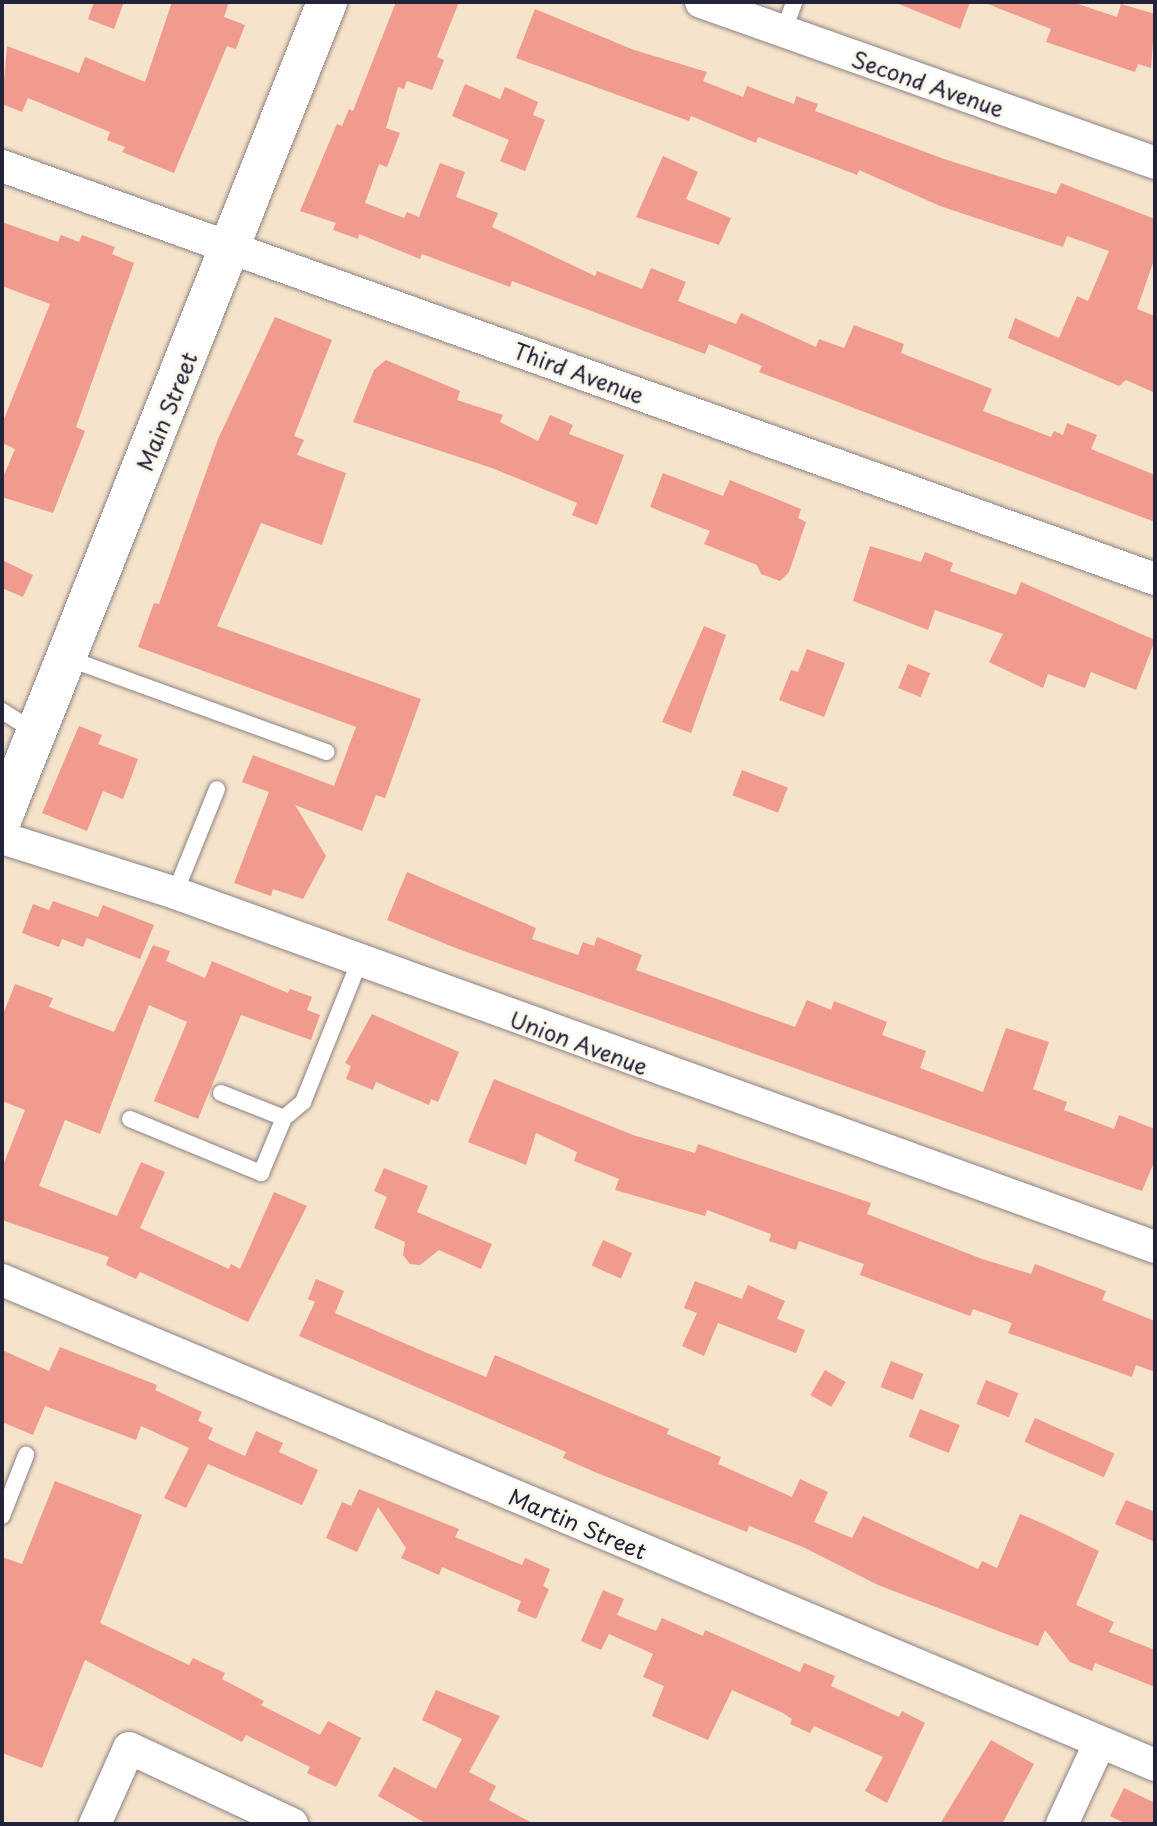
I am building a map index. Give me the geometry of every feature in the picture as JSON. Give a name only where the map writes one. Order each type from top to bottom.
[{"type":"street","name":"Main Street","points":[[2,818],[327,2]]},
{"type":"street","name":"Second Avenue","points":[[701,2],[1155,163]]},
{"type":"street","name":"Third Avenue","points":[[2,166],[1155,579]]},
{"type":"street","name":"Union Avenue","points":[[2,838],[175,893],[359,963],[1155,1247]]},
{"type":"street","name":"Martin Street","points":[[2,1280],[1155,1765]]},
{"type":"street","points":[[1062,1824],[1100,1742]]},
{"type":"street","points":[[95,1824],[129,1748],[292,1824]]},
{"type":"lane","points":[[783,33],[794,2]]},
{"type":"lane","points":[[67,658],[327,752]]},
{"type":"lane","points":[[2,711],[37,732]]},
{"type":"lane","points":[[175,893],[217,789]]},
{"type":"lane","points":[[130,1119],[261,1173],[284,1118],[303,1102],[359,963]]},
{"type":"lane","points":[[221,1093],[284,1118]]},
{"type":"lane","points":[[2,1516],[26,1455]]},
{"type":"building","points":[[94,2],[124,2],[114,29],[88,19]]},
{"type":"building","points":[[172,2],[229,2],[224,17],[245,25],[236,49],[227,46],[174,173],[122,152],[125,147],[107,140],[110,132],[28,98],[22,112],[2,104],[7,46],[79,73],[85,57],[145,82]]},
{"type":"building","points":[[396,2],[459,2],[437,57],[444,60],[432,90],[407,81],[404,89],[398,87],[386,128],[400,133],[387,167],[379,164],[365,203],[404,218],[407,212],[419,217],[440,163],[465,172],[456,197],[498,213],[492,227],[595,276],[597,271],[642,289],[651,268],[686,282],[678,301],[736,324],[741,313],[816,347],[819,339],[844,348],[854,325],[904,344],[901,353],[992,389],[983,411],[1051,437],[1054,431],[1063,435],[1067,423],[1097,435],[1091,449],[1155,475],[1155,522],[759,372],[762,366],[709,344],[705,354],[512,281],[510,287],[422,254],[420,259],[359,234],[358,239],[333,230],[336,223],[300,211],[337,124],[342,126],[349,109],[353,111]]},
{"type":"building","points":[[894,2],[970,2],[960,29]]},
{"type":"building","points":[[983,2],[1072,2],[1117,17],[1121,4],[1155,14],[1151,68],[1138,64],[1135,72],[1046,42],[1051,29]]},
{"type":"building","points":[[535,9],[634,50],[707,72],[703,81],[743,97],[747,86],[794,104],[796,96],[818,104],[815,111],[944,159],[1056,194],[1061,183],[1155,219],[1155,257],[1137,309],[1155,316],[1155,393],[1126,380],[1119,386],[1008,338],[1015,318],[1059,338],[1077,296],[1088,301],[1109,251],[1067,236],[1063,247],[940,206],[859,170],[857,175],[758,137],[756,143],[691,116],[689,121],[516,58]]},
{"type":"building","points":[[465,84],[500,99],[505,87],[538,102],[533,115],[545,120],[525,171],[500,161],[509,140],[452,116]]},
{"type":"building","points":[[663,156],[698,172],[686,199],[731,218],[719,245],[636,217]]},
{"type":"building","points":[[2,222],[58,242],[61,235],[79,242],[82,235],[115,247],[112,254],[134,263],[76,427],[85,431],[53,513],[2,497],[2,480],[15,449],[2,443],[2,424],[50,304],[2,286]]},
{"type":"building","points":[[275,317],[332,340],[294,436],[304,440],[297,455],[346,473],[322,545],[261,523],[217,626],[421,699],[385,798],[376,795],[362,831],[295,805],[326,856],[303,899],[273,889],[271,896],[234,883],[269,792],[242,782],[253,755],[334,786],[356,727],[138,647],[154,603],[159,604],[218,439]]},
{"type":"building","points":[[386,360],[460,391],[457,400],[503,415],[500,422],[538,441],[550,415],[573,425],[569,434],[624,455],[597,525],[572,515],[577,503],[492,468],[353,422],[374,370]]},
{"type":"building","points":[[663,473],[723,496],[730,480],[801,509],[798,518],[806,522],[789,572],[780,581],[761,574],[757,565],[704,544],[710,531],[650,507]]},
{"type":"building","points":[[870,546],[921,562],[925,552],[953,563],[950,571],[1016,595],[1021,582],[1155,640],[1136,690],[1091,672],[1085,688],[1048,674],[1043,688],[989,662],[1003,634],[935,610],[928,630],[853,601]]},
{"type":"building","points":[[2,560],[33,575],[23,597],[2,588]]},
{"type":"building","points":[[704,626],[726,635],[691,733],[662,722]]},
{"type":"building","points":[[807,649],[845,663],[824,717],[779,700],[791,670],[798,672]]},
{"type":"building","points":[[908,664],[930,673],[921,697],[898,688]]},
{"type":"building","points":[[79,726],[102,735],[98,744],[138,759],[123,799],[103,791],[87,831],[42,813]]},
{"type":"building","points":[[742,770],[788,788],[778,813],[732,795]]},
{"type":"building","points":[[407,872],[536,928],[532,939],[578,955],[583,942],[594,946],[597,937],[642,955],[636,970],[795,1027],[807,1000],[831,1010],[834,1001],[887,1022],[882,1035],[926,1051],[920,1068],[983,1092],[1006,1028],[1049,1042],[1033,1089],[1067,1102],[1064,1110],[1114,1129],[1119,1115],[1155,1129],[1155,1160],[1142,1191],[458,949],[387,920]]},
{"type":"building","points":[[53,901],[98,917],[103,905],[154,925],[140,959],[87,938],[83,947],[62,939],[59,947],[22,933],[33,904],[49,910]]},
{"type":"building","points":[[153,945],[170,951],[166,961],[205,978],[212,961],[288,993],[290,989],[312,997],[307,1010],[320,1015],[311,1040],[241,1015],[198,1119],[154,1101],[187,1022],[149,1005],[100,1134],[65,1120],[39,1186],[117,1216],[141,1162],[165,1172],[140,1228],[229,1269],[231,1264],[240,1269],[274,1192],[307,1206],[248,1322],[140,1272],[136,1279],[106,1265],[109,1257],[2,1220],[2,1168],[25,1110],[2,1101],[2,1017],[15,984],[53,998],[49,1007],[114,1032]]},
{"type":"building","points":[[372,1014],[459,1052],[438,1102],[431,1099],[429,1105],[376,1082],[373,1090],[346,1079],[351,1066],[345,1063]]},
{"type":"building","points":[[494,1079],[633,1135],[695,1153],[698,1144],[871,1203],[867,1214],[982,1259],[1031,1274],[1035,1264],[1106,1291],[1102,1300],[1155,1321],[1155,1372],[1136,1365],[1132,1377],[1008,1333],[1012,1323],[973,1309],[970,1316],[860,1275],[864,1264],[799,1241],[796,1250],[769,1241],[771,1234],[707,1210],[705,1216],[615,1190],[619,1179],[574,1161],[577,1152],[536,1133],[526,1165],[468,1142]]},
{"type":"building","points":[[384,1168],[428,1186],[417,1212],[492,1244],[481,1269],[439,1250],[420,1265],[410,1264],[403,1255],[405,1242],[374,1228],[387,1197],[374,1191]]},
{"type":"building","points":[[603,1240],[632,1253],[621,1279],[592,1266]]},
{"type":"building","points":[[316,1279],[344,1291],[335,1313],[427,1353],[486,1377],[495,1355],[669,1429],[667,1434],[721,1457],[718,1464],[792,1497],[800,1479],[828,1492],[814,1522],[852,1538],[863,1516],[978,1569],[982,1561],[997,1568],[1020,1514],[1044,1524],[1099,1551],[1076,1605],[1114,1622],[1109,1632],[1155,1650],[1155,1687],[1095,1663],[1092,1671],[1070,1662],[1045,1630],[1038,1646],[878,1585],[803,1547],[749,1526],[747,1532],[597,1473],[563,1458],[566,1452],[299,1336],[315,1302],[308,1299]]},
{"type":"building","points":[[695,1281],[742,1299],[748,1285],[785,1301],[777,1319],[805,1330],[796,1353],[718,1323],[704,1356],[682,1346],[697,1313],[684,1308]]},
{"type":"building","points":[[60,1347],[157,1385],[155,1390],[202,1412],[198,1421],[213,1428],[208,1439],[245,1456],[256,1431],[283,1443],[279,1452],[318,1470],[302,1505],[208,1464],[186,1508],[164,1498],[189,1448],[141,1426],[136,1440],[45,1406],[33,1435],[2,1422],[2,1350],[49,1371]]},
{"type":"building","points":[[891,1361],[923,1374],[913,1400],[881,1387]]},
{"type":"building","points":[[825,1370],[846,1382],[831,1407],[810,1395]]},
{"type":"building","points":[[986,1380],[1018,1393],[1009,1417],[976,1404]]},
{"type":"building","points":[[920,1409],[960,1425],[949,1453],[909,1437]]},
{"type":"building","points":[[1035,1418],[1114,1453],[1104,1477],[1024,1442]]},
{"type":"building","points":[[55,1481],[142,1515],[100,1623],[189,1665],[193,1658],[225,1673],[222,1679],[264,1701],[261,1705],[320,1735],[328,1721],[361,1738],[336,1787],[307,1773],[310,1767],[246,1735],[242,1742],[85,1660],[42,1768],[2,1753],[2,1557],[22,1564]]},
{"type":"building","points":[[359,1489],[459,1529],[455,1537],[522,1565],[525,1558],[550,1569],[543,1586],[549,1589],[536,1619],[517,1611],[521,1601],[442,1567],[439,1575],[401,1558],[406,1548],[378,1507],[357,1552],[326,1538],[342,1502],[351,1506]]},
{"type":"building","points":[[1126,1500],[1155,1512],[1155,1542],[1115,1524]]},
{"type":"building","points":[[603,1590],[624,1599],[617,1615],[656,1631],[662,1618],[703,1636],[705,1630],[800,1672],[804,1663],[835,1676],[831,1686],[899,1717],[902,1711],[925,1723],[887,1803],[865,1791],[883,1757],[814,1726],[810,1733],[790,1724],[792,1719],[783,1713],[732,1690],[708,1740],[652,1716],[664,1686],[643,1677],[653,1654],[609,1634],[601,1650],[581,1641]]},
{"type":"building","points":[[436,1690],[500,1716],[469,1772],[496,1786],[489,1800],[534,1824],[427,1824],[378,1796],[394,1767],[436,1789],[462,1739],[422,1720]]},
{"type":"building","points":[[991,1740],[1034,1764],[1002,1824],[940,1824]]},
{"type":"building","points":[[1124,1788],[1155,1803],[1155,1824],[1126,1824],[1110,1816]]}]
